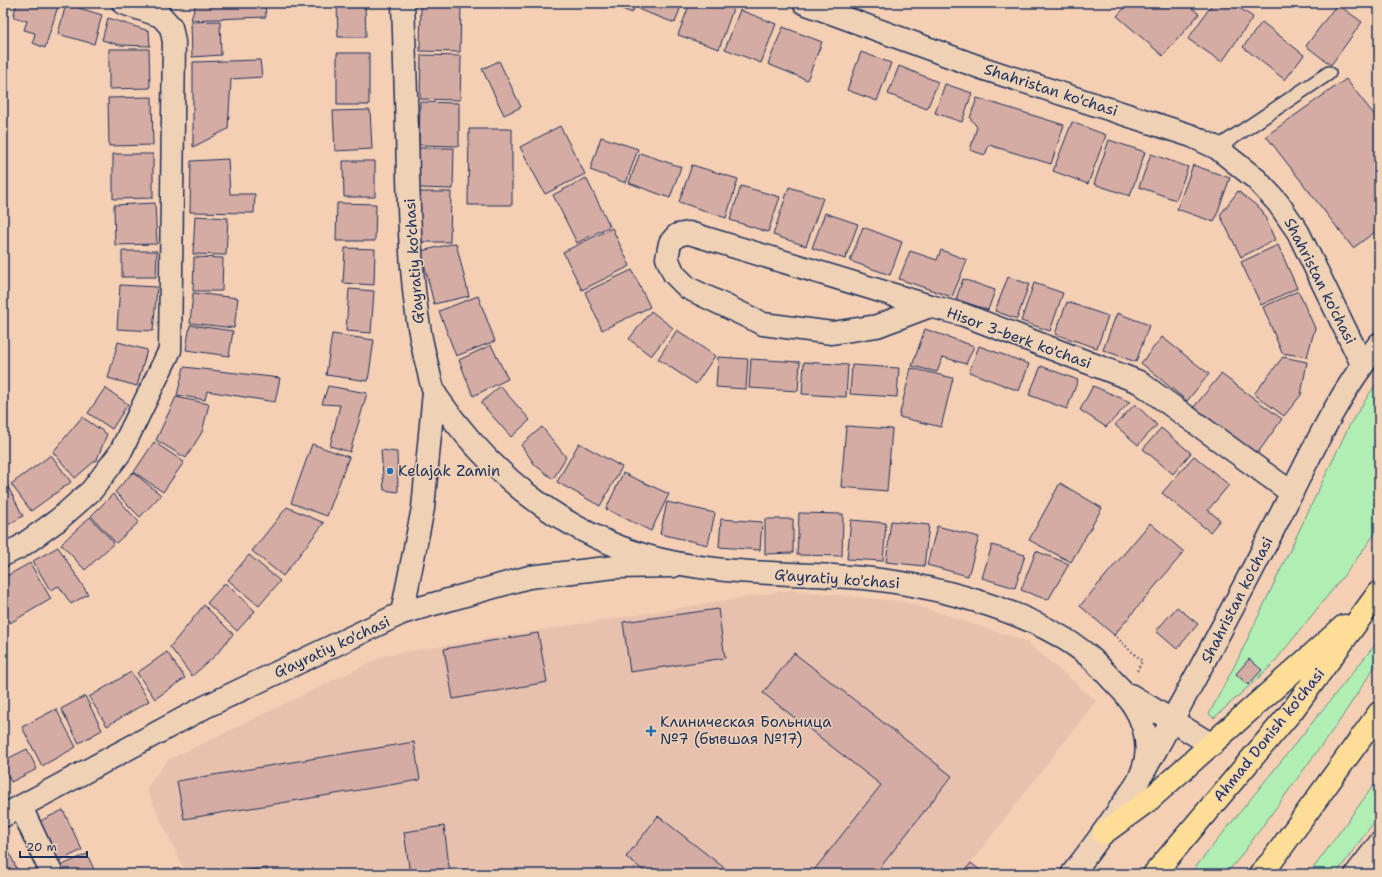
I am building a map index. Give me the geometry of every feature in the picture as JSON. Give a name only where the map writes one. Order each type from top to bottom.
[{"type":"main road","points":[[1104,833],[1149,800],[1212,745],[1376,596]]},
{"type":"main road","name":"Ahmad Donish ko'chasi","points":[[1154,874],[1292,711],[1376,596]]},
{"type":"main road","points":[[1265,870],[1379,713]]},
{"type":"street","points":[[3,555],[20,547],[58,520],[92,490],[120,453],[170,350],[174,42],[171,27],[161,16],[123,3]]},
{"type":"street","name":"G'ayratiy ko'chasi","points":[[404,3],[410,257],[418,326],[434,392],[482,452],[508,479],[537,503],[571,524],[606,541],[644,555],[688,565],[756,573],[852,577],[896,582],[980,602],[1042,627],[1067,642],[1129,685]]},
{"type":"street","name":"Shahristan ko'chasi","points":[[804,3],[982,68],[1192,136],[1217,148],[1256,179],[1278,203],[1298,232],[1362,364],[1323,428],[1292,493],[1207,658],[1141,777],[1104,833],[1072,874]]},
{"type":"street","name":"Hisor 3-berk ko'chasi","points":[[930,306],[877,326],[832,333],[764,324],[688,288],[674,274],[668,258],[670,243],[677,235],[689,233],[964,315],[1139,382],[1292,493]]},
{"type":"street","points":[[1362,364],[1379,344]]},
{"type":"street","points":[[402,613],[423,508],[434,392]]},
{"type":"street","name":"G'ayratiy ko'chasi","points":[[12,811],[204,707],[402,613],[529,577],[615,567],[688,565]]},
{"type":"street","points":[[1129,685],[1172,721],[1212,745]]},
{"type":"street","points":[[1129,685],[1146,734],[1146,756],[1141,777]]},
{"type":"street","points":[[12,811],[52,874]]},
{"type":"street","points":[[1356,874],[1379,844]]},
{"type":"lane","points":[[1217,148],[1329,72]]},
{"type":"path","points":[[1114,635],[1142,661],[1129,685]]},
{"type":"shaded area","name":"Клиническая Больница №7 (бывшая №17)","points":[[791,590],[905,602],[1026,641],[1096,701],[962,874],[186,874],[146,788],[168,760],[386,655]]},
{"type":"green space","points":[[1379,379],[1379,528],[1353,564],[1272,665],[1214,718],[1209,714],[1238,659],[1350,424]]},
{"type":"green space","points":[[1379,640],[1379,660],[1340,720],[1240,857],[1226,874],[1190,874]]},
{"type":"green space","points":[[1379,778],[1379,815],[1336,874],[1309,874]]},
{"type":"building","points":[[17,3],[59,3],[45,48],[33,43],[35,33],[24,30],[27,21],[13,17]]},
{"type":"building","points":[[196,3],[265,3],[266,17],[191,20]]},
{"type":"building","points":[[337,3],[365,3],[366,37],[338,37]]},
{"type":"building","points":[[608,3],[636,3],[632,13]]},
{"type":"building","points":[[642,3],[682,3],[675,23],[640,10]]},
{"type":"building","points":[[690,3],[725,3],[734,6],[719,49],[678,35]]},
{"type":"building","points":[[1129,3],[1186,3],[1199,14],[1163,56],[1117,16]]},
{"type":"building","points":[[1213,3],[1232,3],[1253,17],[1222,62],[1188,39]]},
{"type":"building","points":[[66,4],[102,15],[94,44],[58,34]]},
{"type":"building","points":[[1337,4],[1362,22],[1331,65],[1306,46]]},
{"type":"building","points":[[421,5],[461,6],[460,52],[420,51]]},
{"type":"building","points":[[740,10],[776,24],[761,63],[725,49]]},
{"type":"building","points":[[108,18],[149,31],[150,46],[120,45],[102,40]]},
{"type":"building","points":[[220,21],[221,55],[192,57],[191,22]]},
{"type":"building","points":[[1262,22],[1304,55],[1285,80],[1243,47]]},
{"type":"building","points":[[783,27],[822,42],[807,80],[768,64]]},
{"type":"building","points":[[109,49],[149,49],[150,88],[109,89]]},
{"type":"building","points":[[861,52],[891,63],[877,101],[847,90]]},
{"type":"building","points":[[337,53],[369,53],[369,105],[337,105]]},
{"type":"building","points":[[421,55],[461,56],[460,100],[420,99]]},
{"type":"building","points":[[260,60],[262,77],[231,79],[228,129],[193,147],[193,62]]},
{"type":"building","points":[[499,61],[521,107],[504,115],[482,69]]},
{"type":"building","points":[[899,66],[938,82],[927,109],[888,94]]},
{"type":"building","points":[[1346,79],[1376,117],[1379,115],[1379,229],[1353,248],[1266,136]]},
{"type":"building","points":[[945,84],[972,93],[962,122],[935,113]]},
{"type":"building","points":[[152,97],[153,145],[109,146],[108,98]]},
{"type":"building","points":[[977,98],[1064,125],[1051,164],[989,145],[985,155],[970,150],[977,127],[970,118]]},
{"type":"building","points":[[420,102],[459,103],[459,146],[419,145]]},
{"type":"building","points":[[370,110],[372,149],[335,151],[333,111]]},
{"type":"building","points":[[1072,122],[1106,135],[1088,184],[1053,171]]},
{"type":"building","points":[[560,126],[585,174],[545,194],[520,147]]},
{"type":"building","points":[[469,129],[512,129],[512,205],[468,205]]},
{"type":"building","points":[[601,137],[638,149],[626,183],[590,170]]},
{"type":"building","points":[[1109,140],[1145,152],[1130,196],[1094,184]]},
{"type":"building","points":[[419,148],[454,148],[453,189],[418,188]]},
{"type":"building","points":[[640,153],[681,167],[670,198],[629,183]]},
{"type":"building","points":[[113,154],[153,154],[153,198],[113,199]]},
{"type":"building","points":[[1151,154],[1188,167],[1176,200],[1139,187]]},
{"type":"building","points":[[228,159],[230,194],[255,194],[254,213],[190,212],[191,161]]},
{"type":"building","points":[[343,161],[375,161],[375,197],[344,197]]},
{"type":"building","points":[[692,165],[738,179],[726,218],[679,202]]},
{"type":"building","points":[[1193,165],[1230,178],[1214,222],[1177,209]]},
{"type":"building","points":[[586,178],[610,226],[577,243],[553,195]]},
{"type":"building","points":[[741,186],[780,197],[768,232],[730,220]]},
{"type":"building","points":[[789,187],[823,198],[806,246],[773,235]]},
{"type":"building","points":[[1238,191],[1262,210],[1275,240],[1241,257],[1220,215]]},
{"type":"building","points":[[419,192],[451,192],[450,242],[418,242]]},
{"type":"building","points":[[155,203],[157,244],[115,245],[114,205]]},
{"type":"building","points":[[337,203],[376,204],[375,241],[336,241]]},
{"type":"building","points":[[825,213],[858,224],[845,259],[812,248]]},
{"type":"building","points":[[195,216],[228,218],[226,255],[193,254]]},
{"type":"building","points":[[863,227],[902,242],[890,275],[850,261]]},
{"type":"building","points":[[612,228],[630,266],[582,290],[563,252]]},
{"type":"building","points":[[456,243],[469,296],[434,304],[421,251]]},
{"type":"building","points":[[1278,245],[1297,288],[1261,305],[1241,262]]},
{"type":"building","points":[[345,248],[375,249],[374,285],[343,283]]},
{"type":"building","points":[[941,250],[967,260],[952,297],[899,279],[910,251],[937,260]]},
{"type":"building","points":[[122,251],[157,251],[156,277],[122,277]]},
{"type":"building","points":[[194,257],[223,258],[222,291],[193,291]]},
{"type":"building","points":[[632,270],[650,307],[602,330],[585,292]]},
{"type":"building","points":[[1008,277],[1029,284],[1017,319],[995,311]]},
{"type":"building","points":[[963,279],[995,290],[988,310],[956,299]]},
{"type":"building","points":[[1034,283],[1063,293],[1050,331],[1021,321]]},
{"type":"building","points":[[120,285],[157,287],[153,331],[117,329]]},
{"type":"building","points":[[349,289],[374,291],[371,333],[346,331]]},
{"type":"building","points":[[1298,291],[1315,328],[1307,357],[1282,353],[1263,307]]},
{"type":"building","points":[[193,293],[238,298],[234,328],[190,323]]},
{"type":"building","points":[[478,296],[495,341],[456,356],[439,311]]},
{"type":"building","points":[[1067,302],[1108,316],[1097,348],[1055,334]]},
{"type":"building","points":[[651,311],[673,328],[651,356],[629,339]]},
{"type":"building","points":[[1117,313],[1149,325],[1136,362],[1103,350]]},
{"type":"building","points":[[190,325],[233,331],[229,356],[186,350]]},
{"type":"building","points":[[925,329],[974,346],[966,364],[943,357],[937,372],[912,366]]},
{"type":"building","points":[[677,330],[715,356],[696,384],[658,359]]},
{"type":"building","points":[[332,334],[374,340],[368,381],[326,375]]},
{"type":"building","points":[[1162,337],[1209,374],[1187,401],[1141,363]]},
{"type":"building","points":[[118,342],[147,350],[137,386],[108,378]]},
{"type":"building","points":[[491,345],[508,379],[473,396],[459,360]]},
{"type":"building","points":[[979,346],[1029,364],[1019,391],[969,372]]},
{"type":"building","points":[[718,357],[748,359],[746,389],[716,387]]},
{"type":"building","points":[[1283,357],[1307,362],[1301,395],[1284,416],[1254,394]]},
{"type":"building","points":[[751,359],[800,362],[798,391],[749,388]]},
{"type":"building","points":[[804,362],[848,365],[846,397],[802,394]]},
{"type":"building","points":[[852,365],[899,368],[897,397],[850,394]]},
{"type":"building","points":[[1041,366],[1078,380],[1067,409],[1029,395]]},
{"type":"building","points":[[184,367],[280,378],[275,402],[207,391],[205,400],[177,395]]},
{"type":"building","points":[[911,368],[953,378],[941,427],[899,417]]},
{"type":"building","points":[[1221,374],[1282,419],[1257,454],[1194,407]]},
{"type":"building","points":[[328,386],[367,393],[350,452],[330,446],[340,405],[322,404]]},
{"type":"building","points":[[500,386],[530,420],[511,437],[481,403]]},
{"type":"building","points":[[1093,386],[1130,402],[1106,427],[1080,410]]},
{"type":"building","points":[[105,388],[128,404],[112,429],[88,413]]},
{"type":"building","points":[[176,397],[209,404],[202,432],[186,458],[156,440]]},
{"type":"building","points":[[1135,404],[1157,425],[1138,445],[1115,425]]},
{"type":"building","points":[[82,417],[107,434],[97,459],[75,478],[53,452]]},
{"type":"building","points":[[846,426],[892,429],[887,491],[841,487]]},
{"type":"building","points":[[542,427],[566,457],[553,479],[535,465],[521,445]]},
{"type":"building","points":[[1161,428],[1191,453],[1173,474],[1143,449]]},
{"type":"building","points":[[154,442],[184,462],[163,492],[134,472]]},
{"type":"building","points":[[579,443],[622,467],[600,506],[557,482]]},
{"type":"building","points":[[312,444],[349,457],[327,516],[291,503]]},
{"type":"building","name":"Kelajak Zamin","points":[[381,450],[397,452],[398,492],[384,490]]},
{"type":"building","points":[[51,455],[71,482],[31,511],[11,484]]},
{"type":"building","points":[[1194,456],[1229,485],[1208,510],[1220,520],[1210,532],[1162,493]]},
{"type":"building","points":[[133,472],[161,495],[140,517],[115,492]]},
{"type":"building","points":[[623,473],[669,494],[651,531],[606,509]]},
{"type":"building","points":[[3,477],[23,516],[3,528]]},
{"type":"building","points":[[1060,483],[1102,508],[1071,562],[1029,540]]},
{"type":"building","points":[[113,494],[139,522],[116,543],[91,516]]},
{"type":"building","points":[[667,502],[715,513],[708,545],[660,534]]},
{"type":"building","points":[[287,507],[324,523],[283,576],[252,551]]},
{"type":"building","points":[[799,513],[843,514],[842,556],[797,555]]},
{"type":"building","points":[[90,517],[114,543],[85,570],[61,544]]},
{"type":"building","points":[[721,519],[762,522],[760,550],[719,547]]},
{"type":"building","points":[[765,519],[793,519],[793,553],[765,554]]},
{"type":"building","points":[[851,520],[886,523],[883,561],[847,559]]},
{"type":"building","points":[[891,521],[929,525],[924,566],[886,562]]},
{"type":"building","points":[[1150,523],[1184,552],[1114,635],[1080,606]]},
{"type":"building","points":[[937,526],[979,537],[968,576],[927,565]]},
{"type":"building","points":[[992,545],[1025,555],[1015,588],[982,578]]},
{"type":"building","points":[[58,547],[88,594],[71,604],[59,586],[50,590],[33,561]]},
{"type":"building","points":[[1036,551],[1069,564],[1048,600],[1021,590]]},
{"type":"building","points":[[249,555],[280,581],[259,606],[228,580]]},
{"type":"building","points":[[30,563],[51,599],[10,623],[3,613],[3,578]]},
{"type":"building","points":[[225,583],[255,611],[237,631],[207,603]]},
{"type":"building","points":[[204,605],[233,634],[215,656],[192,676],[170,647]]},
{"type":"building","points":[[1177,607],[1198,624],[1177,649],[1156,631]]},
{"type":"building","points":[[718,609],[725,658],[630,672],[623,622]]},
{"type":"building","points":[[538,633],[547,682],[453,699],[444,649]]},
{"type":"building","points":[[167,652],[185,678],[155,699],[137,673]]},
{"type":"building","points":[[794,653],[952,776],[875,874],[811,874],[881,785],[763,693]]},
{"type":"building","points":[[1249,659],[1262,670],[1248,685],[1236,674]]},
{"type":"building","points":[[131,672],[149,701],[107,726],[89,697]]},
{"type":"building","points":[[85,696],[102,730],[79,743],[61,709]]},
{"type":"building","points":[[56,709],[76,747],[42,766],[22,727]]},
{"type":"building","points":[[414,742],[420,780],[184,819],[177,781]]},
{"type":"building","points":[[27,749],[37,769],[11,782],[3,765],[3,761]]},
{"type":"building","points":[[63,810],[82,850],[55,863],[36,823]]},
{"type":"building","points":[[658,816],[732,874],[648,874],[626,857]]},
{"type":"building","points":[[444,826],[450,874],[410,874],[404,832]]},
{"type":"building","points":[[4,841],[19,874],[3,874]]},
{"type":"building","points":[[87,854],[96,874],[61,874],[58,867]]},
{"type":"building","points":[[971,863],[985,874],[962,874]]},
{"type":"building","points":[[267,868],[267,874],[231,874],[230,872]]},
{"type":"place","name":"Kelajak Zamin","points":[[390,471]]},
{"type":"place","name":"Клиническая Больница №7 (бывшая №17)","points":[[651,731]]}]
